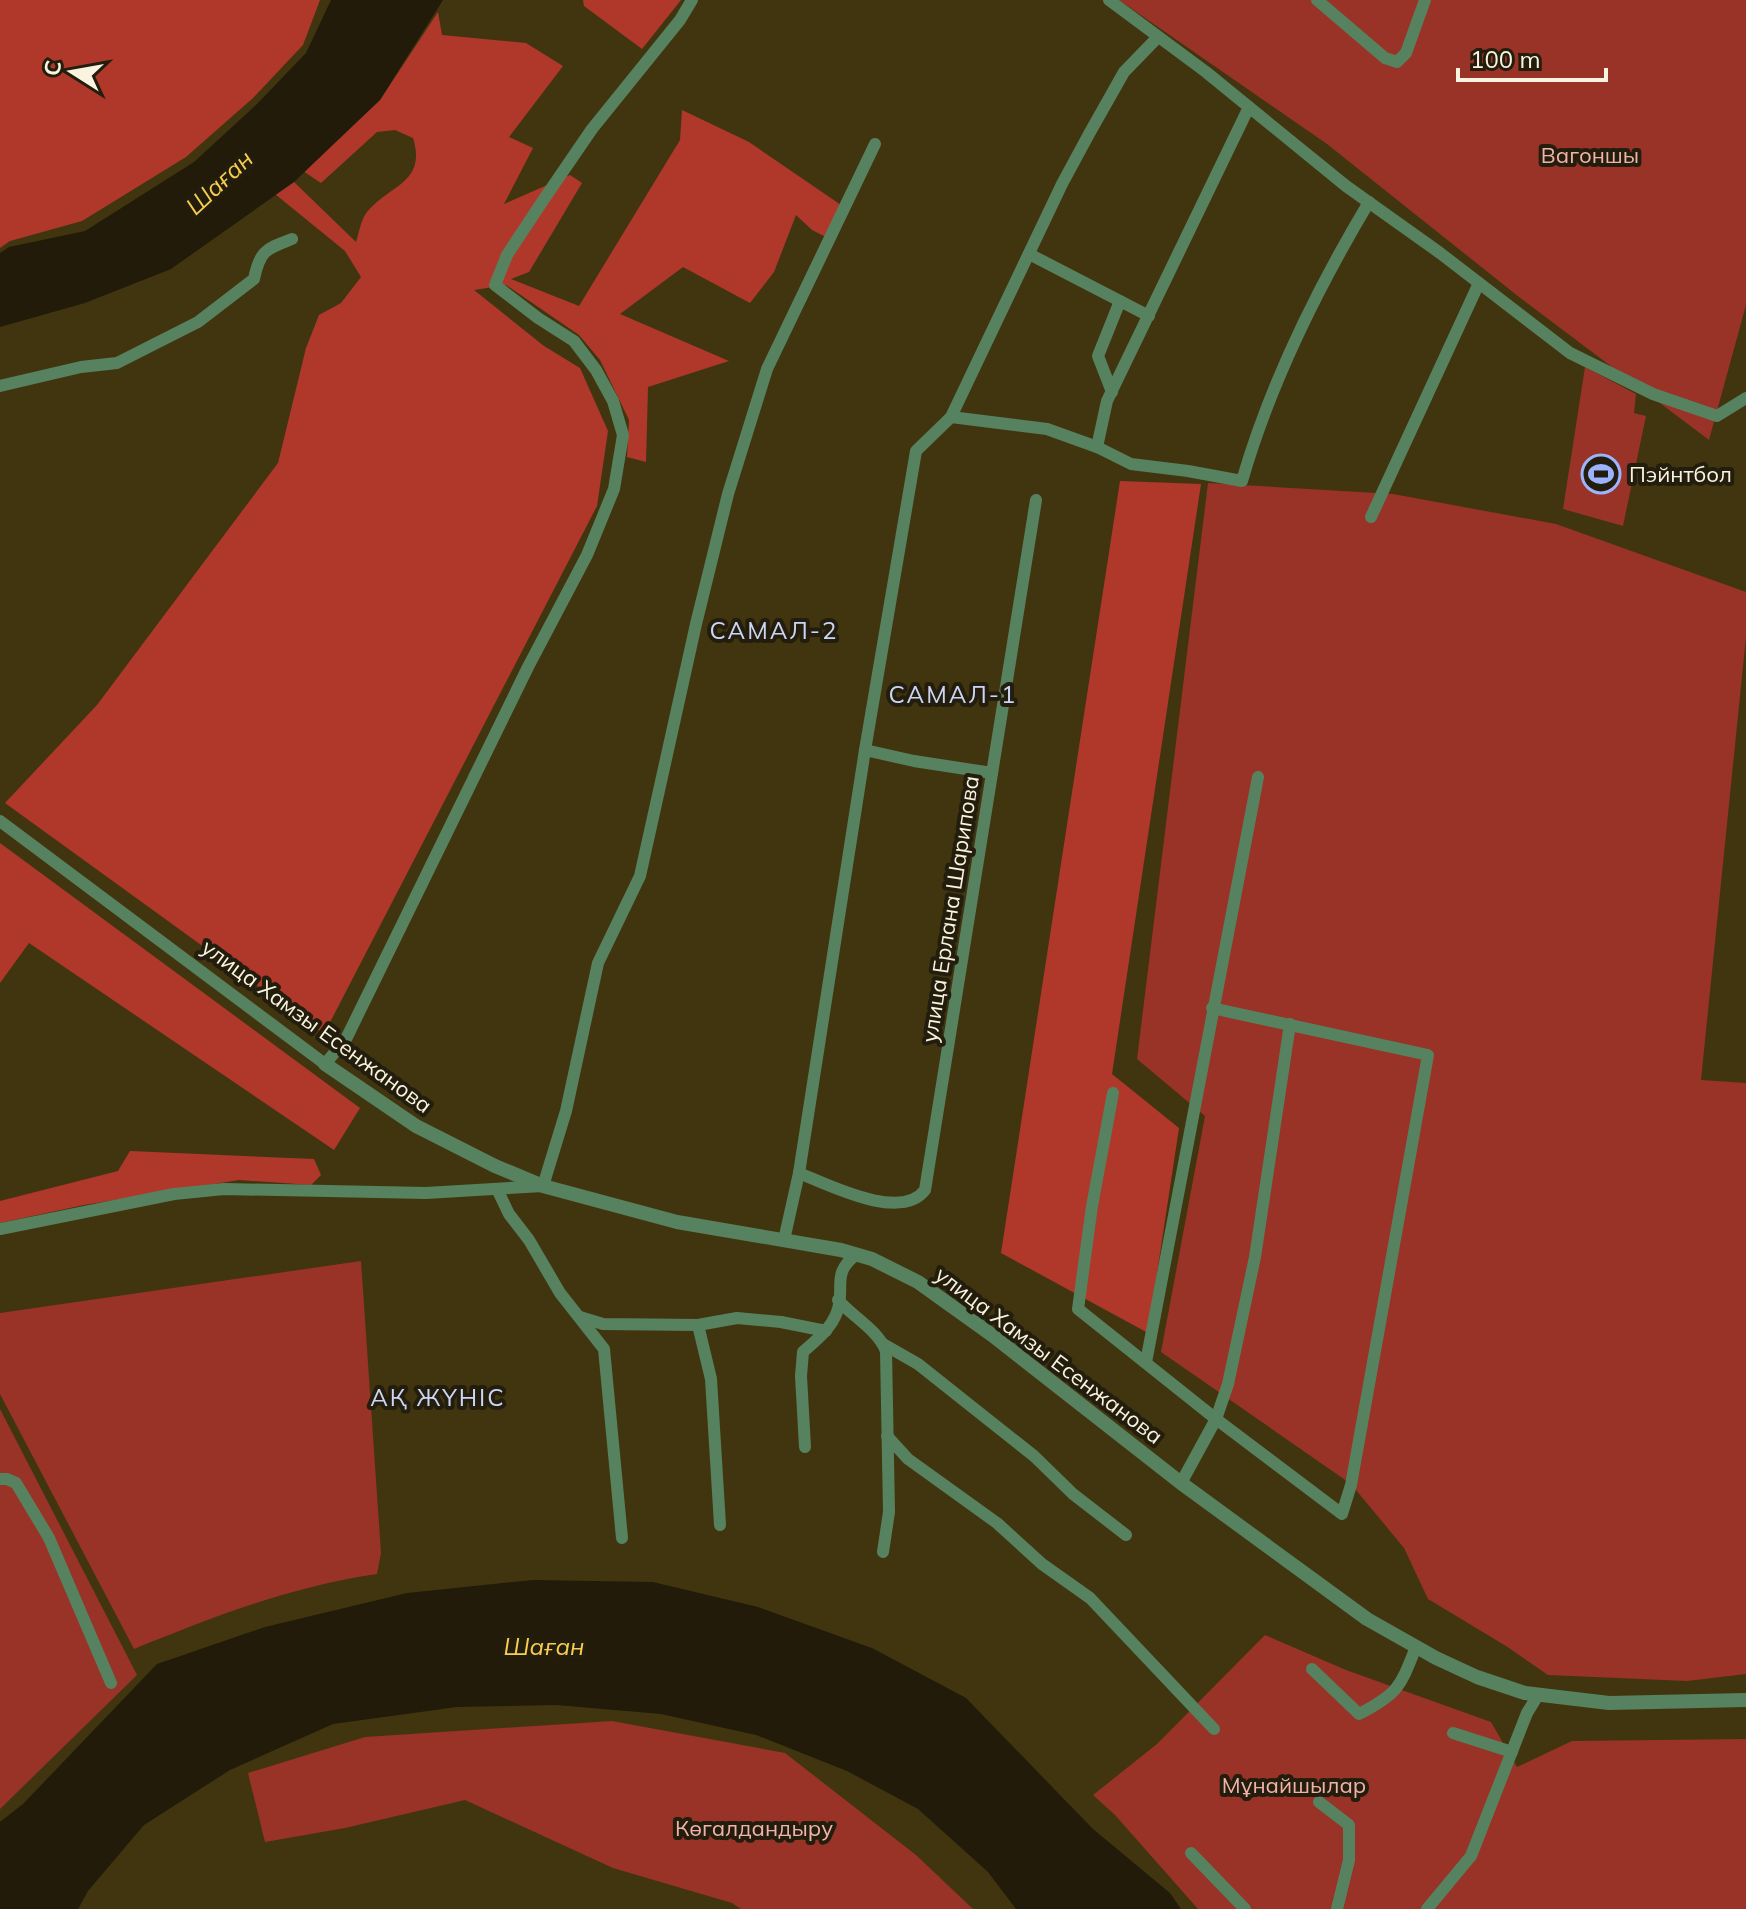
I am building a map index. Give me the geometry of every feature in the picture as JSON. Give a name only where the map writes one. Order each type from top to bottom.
[{"type":"street","points":[[325,1064],[346,1039],[528,667],[587,555],[614,489],[623,435],[613,401],[596,370],[574,341],[495,285],[507,255],[592,129],[680,20],[692,0]]},
{"type":"street","points":[[1109,0],[1570,353],[1653,394],[1717,416],[1746,398]]},
{"type":"street","points":[[1317,0],[1385,58],[1397,62],[1406,53],[1425,0]]},
{"type":"street","points":[[784,1240],[799,1173],[865,750],[916,451],[951,417],[1062,184],[1124,72],[1158,37]]},
{"type":"street","points":[[1097,447],[1107,401],[1249,107]]},
{"type":"street","points":[[0,1229],[174,1194],[224,1189],[426,1193],[543,1186],[566,1111],[598,963],[640,876],[721,523],[767,369],[875,144]]},
{"type":"street","points":[[951,417],[1047,429],[1097,447],[1131,464],[1242,481],[1262,422],[1295,345],[1328,276],[1369,202]]},
{"type":"street","points":[[0,386],[81,367],[117,363],[198,322],[254,279],[257,261],[266,249],[292,239]]},
{"type":"street","points":[[1029,254],[1149,316]]},
{"type":"street","points":[[1371,517],[1479,283]]},
{"type":"street","points":[[1112,392],[1098,356],[1120,301]]},
{"type":"street","name":"улица Ерлана Шарипова","points":[[799,1173],[850,1193],[897,1205],[909,1203],[925,1190],[1036,500]]},
{"type":"street","points":[[865,750],[992,773]]},
{"type":"street","points":[[1146,1362],[1258,777]]},
{"type":"street","name":"улица Хамзы Есенжанова","points":[[0,821],[325,1064],[416,1126],[495,1166],[543,1186],[677,1222],[857,1254],[918,1282],[949,1302],[1181,1483],[1367,1619],[1416,1647],[1477,1677],[1538,1695],[1609,1703],[1746,1700]]},
{"type":"street","points":[[1113,1093],[1092,1206],[1078,1309],[1342,1514],[1351,1485],[1428,1055],[1212,1008]]},
{"type":"street","points":[[1181,1483],[1216,1419],[1228,1384],[1255,1257],[1290,1024]]},
{"type":"street","points":[[497,1189],[509,1214],[529,1240],[560,1293],[604,1349],[622,1538]]},
{"type":"street","points":[[805,1447],[801,1376],[803,1352],[826,1331],[837,1311],[839,1278],[846,1263],[857,1254]]},
{"type":"street","points":[[838,1300],[851,1316],[881,1339],[886,1351],[889,1512],[883,1552]]},
{"type":"street","points":[[580,1317],[603,1324],[698,1325],[737,1318],[781,1322],[826,1331]]},
{"type":"street","points":[[698,1325],[711,1379],[720,1525]]},
{"type":"street","points":[[883,1344],[918,1364],[1034,1456],[1073,1494],[1126,1535]]},
{"type":"street","points":[[887,1436],[908,1459],[997,1523],[1042,1564],[1090,1598],[1214,1729]]},
{"type":"street","points":[[0,1479],[16,1483],[49,1538],[111,1683]]},
{"type":"street","points":[[1312,1669],[1359,1714],[1386,1699],[1400,1686],[1416,1647]]},
{"type":"street","points":[[1427,1909],[1471,1856],[1527,1713],[1538,1695]]},
{"type":"street","points":[[1453,1733],[1512,1752]]},
{"type":"street","points":[[1319,1802],[1349,1825],[1349,1860],[1337,1909]]},
{"type":"street","points":[[1191,1853],[1245,1909]]},
{"type":"green space","name":"Вагоншы","points":[[1119,0],[1746,0],[1746,305],[1709,440],[1519,297],[1327,144]]},
{"type":"green space","name":"Пэйнтбол","points":[[1585,367],[1636,394],[1634,413],[1646,416],[1623,526],[1563,509]]},
{"type":"green space","points":[[1208,483],[1393,494],[1556,524],[1746,592],[1746,637],[1701,1080],[1746,1083],[1746,1674],[1687,1681],[1548,1675],[1428,1599],[1404,1548],[1351,1484],[1161,1352],[1205,1116],[1137,1059]]},
{"type":"green space","points":[[361,1261],[381,1553],[377,1574],[283,1595],[134,1649],[0,1394],[0,1313]]},
{"type":"green space","points":[[0,1409],[137,1675],[0,1809]]},
{"type":"green space","name":"Мұнайшылар","points":[[1265,1635],[1346,1670],[1491,1722],[1517,1767],[1572,1741],[1746,1739],[1746,1909],[1198,1909],[1115,1815],[1093,1795],[1157,1744]]},
{"type":"green space","name":"Көгалдандыру","points":[[612,1721],[785,1753],[916,1855],[973,1909],[741,1909],[732,1903],[613,1868],[465,1800],[345,1828],[265,1842],[248,1773],[365,1737]]},
{"type":"shaded area","points":[[0,0],[320,0],[303,45],[253,98],[186,157],[82,221],[10,241],[0,248]]},
{"type":"shaded area","points":[[583,0],[681,0],[642,49],[584,6]]},
{"type":"shaded area","points":[[438,12],[442,35],[526,43],[563,66],[509,137],[533,148],[504,204],[570,175],[582,183],[529,272],[511,279],[579,306],[680,140],[682,110],[749,142],[841,205],[828,238],[812,230],[796,215],[774,272],[750,303],[683,267],[620,314],[729,361],[648,387],[646,462],[627,457],[629,420],[600,360],[579,335],[506,285],[474,290],[544,346],[580,368],[608,431],[597,506],[324,1034],[5,803],[97,705],[278,463],[306,348],[319,315],[341,303],[361,277],[345,251],[275,194],[294,182],[356,242],[367,212],[404,182],[415,165],[413,138],[395,130],[377,132],[321,183],[303,171],[380,100]]},
{"type":"shaded area","points":[[1120,481],[1201,484],[1112,1074],[1179,1128],[1148,1333],[1001,1253]]},
{"type":"shaded area","points":[[0,843],[360,1108],[334,1150],[29,943],[0,983]]},
{"type":"shaded area","points":[[130,1151],[314,1159],[321,1175],[311,1185],[239,1180],[84,1205],[0,1223],[0,1201],[118,1171]]},
{"type":"water","name":"Шаған","points":[[331,0],[443,0],[380,100],[294,182],[171,269],[85,303],[0,327],[0,253],[9,247],[85,231],[194,162],[306,53]]},
{"type":"water","name":"Шаған","points":[[533,1580],[653,1582],[758,1607],[872,1648],[966,1698],[1093,1829],[1170,1893],[1181,1909],[1016,1909],[988,1872],[918,1809],[847,1771],[756,1735],[661,1714],[556,1705],[457,1707],[333,1724],[230,1770],[144,1825],[88,1891],[78,1909],[0,1909],[0,1822],[23,1804],[157,1664],[265,1627],[407,1593]]},
{"type":"place","name":"Пэйнтбол","points":[[1601,474]]},
{"type":"district","name":"САМАЛ-2","points":[[774,630]]},
{"type":"district","name":"САМАЛ-1","points":[[953,694]]},
{"type":"district","name":"АҚ ЖҮНІС","points":[[438,1397]]}]
